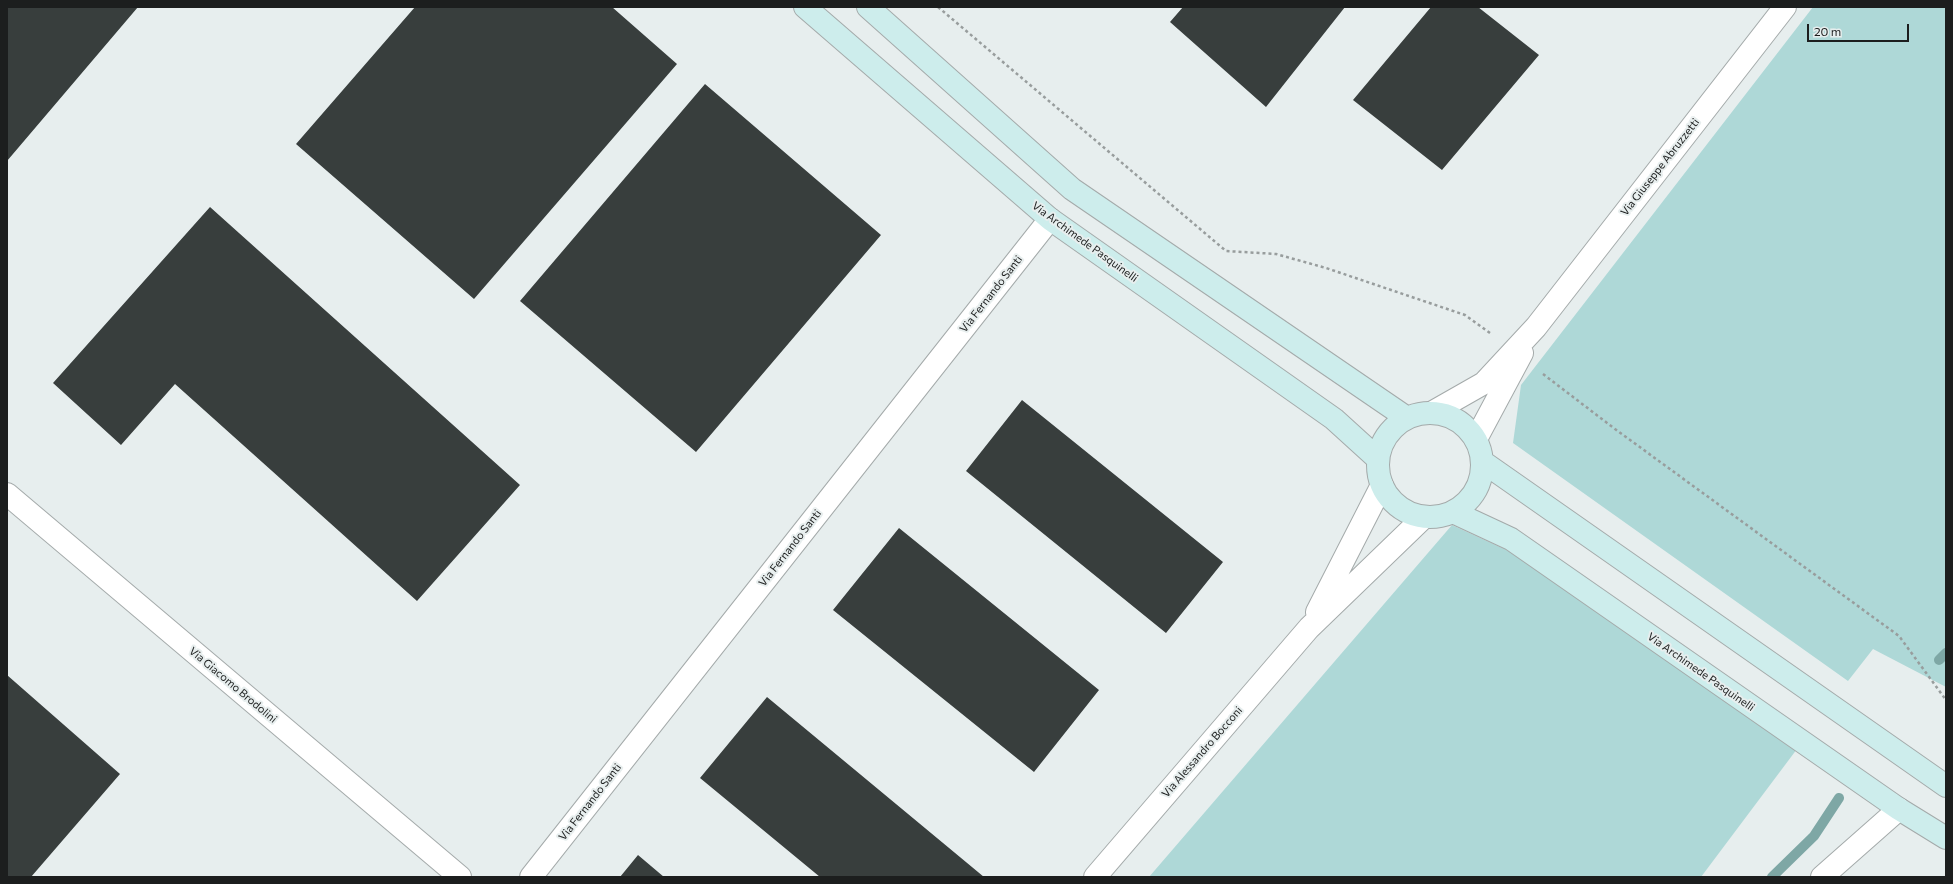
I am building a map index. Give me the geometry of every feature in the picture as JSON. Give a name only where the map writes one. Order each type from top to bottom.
[{"type":"main road","name":"Via Archimede Pasquinelli","points":[[806,7],[1050,219],[1334,419],[1378,459]]},
{"type":"main road","points":[[868,7],[1072,189],[1407,418]]},
{"type":"main road","points":[[1433,412],[1450,416],[1465,425],[1476,439],[1481,451],[1483,462],[1481,478],[1475,492],[1466,504],[1453,512],[1439,517],[1424,517],[1411,514],[1399,507],[1389,497],[1382,485],[1378,472],[1378,459],[1383,442],[1393,428],[1407,418],[1419,413],[1433,412]]},
{"type":"main road","points":[[1483,462],[1946,786]]},
{"type":"main road","name":"Via Archimede Pasquinelli","points":[[1453,512],[1511,539],[1899,808],[1946,838]]},
{"type":"street","name":"Via Giuseppe Abruzzetti","points":[[1476,439],[1517,354],[1536,327],[1785,7]]},
{"type":"street","name":"Via Fernando Santi","points":[[531,877],[1050,219]]},
{"type":"street","name":"Via Giuseppe Abruzzetti","points":[[1433,412],[1484,383],[1517,354]]},
{"type":"street","name":"Via Alessandro Bocconi","points":[[1309,628],[1382,485]]},
{"type":"street","name":"Via Giacomo Brodolini","points":[[7,494],[460,877]]},
{"type":"street","name":"Via Alessandro Bocconi","points":[[1095,877],[1309,628],[1424,517]]},
{"type":"street","points":[[1822,877],[1899,808]]},
{"type":"path","points":[[938,7],[1226,251],[1276,254],[1326,268],[1465,315],[1615,428],[1899,636],[1946,700]]},
{"type":"shaded area","points":[[1813,7],[1946,7],[1946,687],[1873,649],[1848,681],[1513,443],[1521,385]]},
{"type":"shaded area","points":[[1452,525],[1526,559],[1797,749],[1701,877],[1149,877]]},
{"type":"building","points":[[7,7],[138,7],[7,161]]},
{"type":"building","points":[[415,7],[612,7],[677,64],[474,299],[296,144]]},
{"type":"building","points":[[1183,7],[1345,7],[1266,107],[1170,22]]},
{"type":"building","points":[[1431,7],[1478,7],[1539,55],[1442,170],[1353,100]]},
{"type":"building","points":[[705,84],[881,235],[696,452],[520,301]]},
{"type":"building","points":[[210,207],[520,485],[417,601],[175,384],[121,445],[53,383]]},
{"type":"building","points":[[1022,400],[1223,562],[1166,633],[966,471]]},
{"type":"building","points":[[899,528],[1099,690],[1034,772],[833,610]]},
{"type":"building","points":[[7,675],[120,774],[31,877],[7,877]]},
{"type":"building","points":[[767,697],[984,877],[820,877],[700,778]]},
{"type":"building","points":[[638,855],[664,877],[620,877]]},
{"type":"waterway","points":[[1939,660],[1946,653]]},
{"type":"waterway","points":[[1772,877],[1814,836],[1839,798]]}]
